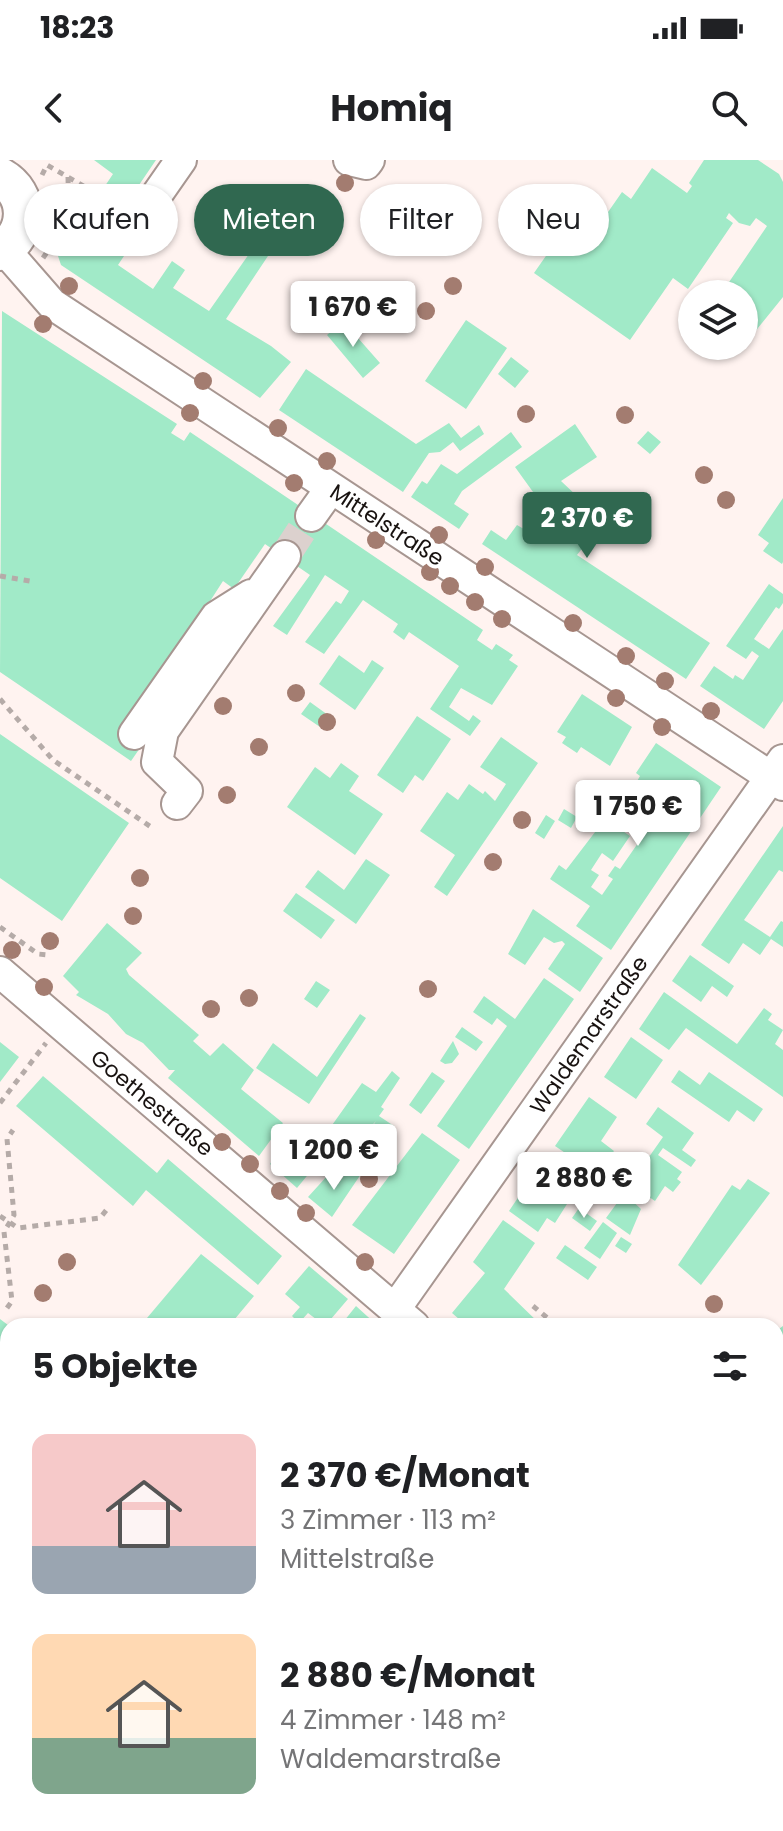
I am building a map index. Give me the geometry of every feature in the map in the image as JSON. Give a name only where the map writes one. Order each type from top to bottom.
[{"type":"main road","points":[[2,250],[21,229],[23,216],[19,171]]},
{"type":"street","points":[[164,184],[181,160]]},
{"type":"street","points":[[349,160],[366,164],[369,160]]},
{"type":"street","name":"Mittelstraße","points":[[2,250],[52,304],[331,488],[779,774]]},
{"type":"street","points":[[311,516],[331,488]]},
{"type":"street","points":[[177,804],[187,791],[157,762],[163,731],[285,556]]},
{"type":"street","points":[[134,734],[216,617],[263,587]]},
{"type":"street","name":"Waldemarstraße","points":[[405,1318],[779,774]]},
{"type":"street","name":"Goethestraße","points":[[0,972],[405,1318]]},
{"type":"path","points":[[19,171],[68,176],[81,184]]},
{"type":"path","points":[[68,176],[68,184]]},
{"type":"path","points":[[0,576],[35,582]]},
{"type":"path","points":[[0,699],[53,760],[151,827]]},
{"type":"path","points":[[0,927],[38,954],[49,955]]},
{"type":"path","points":[[0,1103],[59,1024]]},
{"type":"path","points":[[7,1308],[12,1301],[4,1232],[14,1215],[7,1139],[13,1130]]},
{"type":"path","points":[[0,1216],[18,1228],[100,1218],[108,1208]]},
{"type":"path","points":[[533,1306],[547,1318]]},
{"type":"building","points":[[94,160],[156,160],[140,184],[106,184],[113,174]]},
{"type":"building","points":[[704,160],[758,160],[779,174],[783,182],[783,297],[758,328],[758,280],[730,280],[767,226],[756,218],[750,226],[739,223],[729,213],[726,218],[733,223],[694,280],[678,282],[673,278],[630,340],[534,273],[546,256],[609,256],[609,211],[622,192],[631,199],[652,168],[687,193],[692,186],[689,183]]},
{"type":"building","points":[[58,256],[124,256],[118,265],[153,289],[172,261],[185,270],[173,288],[209,311],[248,256],[268,256],[226,319],[291,362],[260,398],[61,265]]},
{"type":"building","points":[[2,311],[177,424],[171,433],[184,441],[190,432],[483,630],[477,640],[492,650],[496,644],[513,655],[509,660],[518,666],[492,705],[461,688],[449,707],[469,721],[473,715],[481,721],[470,736],[430,709],[459,666],[409,632],[404,640],[393,632],[398,624],[363,600],[324,654],[305,642],[336,601],[341,604],[349,591],[325,575],[287,635],[273,626],[310,575],[265,544],[234,589],[223,581],[205,609],[226,624],[131,761],[0,672]]},
{"type":"building","points":[[466,320],[507,348],[466,409],[425,381]]},
{"type":"building","points":[[343,321],[380,363],[363,378],[327,335]]},
{"type":"building","points":[[511,357],[529,371],[515,388],[498,374]]},
{"type":"building","points":[[306,369],[416,444],[449,423],[461,438],[479,425],[484,434],[460,451],[453,442],[440,452],[429,453],[403,492],[279,410]]},
{"type":"building","points":[[575,424],[597,457],[561,481],[579,498],[569,507],[595,532],[577,555],[710,643],[686,679],[482,544],[491,530],[506,540],[517,525],[529,532],[546,510],[515,467]]},
{"type":"building","points":[[648,431],[661,442],[650,454],[637,443]]},
{"type":"building","points":[[511,432],[522,447],[462,491],[454,504],[469,514],[459,529],[411,497],[422,481],[427,484],[441,464],[457,474]]},
{"type":"building","points":[[783,498],[782,564],[763,551],[769,543],[758,535]]},
{"type":"building","points":[[769,584],[783,594],[783,603],[779,609],[776,607],[754,639],[769,649],[783,629],[783,701],[764,729],[700,686],[714,666],[733,679],[735,675],[743,680],[759,656],[752,651],[746,659],[726,646]]},
{"type":"building","points":[[339,655],[364,673],[372,660],[384,668],[355,710],[319,684]]},
{"type":"building","points":[[582,694],[632,727],[610,766],[581,747],[577,753],[562,743],[566,737],[557,732]]},
{"type":"building","points":[[310,702],[328,715],[320,727],[301,714]]},
{"type":"building","points":[[417,716],[451,739],[423,781],[415,775],[403,793],[377,775]]},
{"type":"building","points":[[0,734],[129,823],[62,921],[0,878]]},
{"type":"building","points":[[501,737],[538,763],[447,896],[434,887],[455,855],[420,831],[447,792],[458,800],[469,784],[483,794],[485,791],[495,801],[506,784],[480,767]]},
{"type":"building","points":[[656,743],[721,787],[611,950],[576,926],[590,906],[550,879],[559,865],[566,870],[605,819],[630,836],[613,861],[602,853],[591,870],[599,875],[591,887],[602,895],[613,879],[608,876],[615,866],[620,869],[670,797],[657,788],[653,794],[636,783],[640,776],[636,773]]},
{"type":"building","points":[[341,763],[359,776],[349,791],[383,814],[355,855],[287,807],[315,767],[330,778]]},
{"type":"building","points":[[564,809],[577,817],[571,828],[558,820]]},
{"type":"building","points":[[546,815],[555,821],[544,839],[535,833]]},
{"type":"building","points":[[783,826],[783,872],[779,870],[744,920],[770,937],[783,922],[783,947],[771,939],[760,955],[743,943],[729,964],[701,945]]},
{"type":"building","points":[[366,859],[390,875],[356,924],[305,887],[318,870],[344,890]]},
{"type":"building","points":[[296,893],[335,920],[321,939],[283,911]]},
{"type":"building","points":[[533,909],[603,958],[580,992],[548,969],[565,944],[562,941],[554,943],[544,937],[525,965],[508,954]]},
{"type":"building","points":[[107,923],[142,953],[126,969],[129,975],[199,1035],[193,1041],[210,1056],[223,1043],[254,1070],[241,1089],[283,1123],[259,1156],[168,1078],[175,1070],[169,1070],[143,1043],[126,1034],[108,1014],[76,995],[79,992],[63,976]]},
{"type":"building","points":[[690,955],[734,986],[727,997],[712,986],[701,1002],[672,981]]},
{"type":"building","points":[[544,978],[574,999],[469,1149],[437,1126],[507,1026],[497,1018],[492,1025],[473,1012],[484,996],[515,1019]]},
{"type":"building","points":[[316,981],[330,990],[317,1008],[304,999]]},
{"type":"building","points":[[664,992],[737,1044],[764,1008],[772,1014],[768,1020],[783,1030],[775,1044],[783,1050],[783,1097],[686,1028],[669,1050],[639,1029]]},
{"type":"building","points":[[360,1014],[366,1018],[309,1104],[256,1068],[273,1043],[317,1077]]},
{"type":"building","points":[[462,1027],[483,1042],[476,1051],[455,1037]]},
{"type":"building","points":[[631,1037],[663,1060],[636,1099],[604,1077]]},
{"type":"building","points":[[453,1041],[459,1054],[452,1063],[445,1064],[440,1061]]},
{"type":"building","points":[[0,1042],[19,1057],[0,1082]]},
{"type":"building","points":[[679,1070],[700,1085],[709,1072],[763,1109],[754,1122],[737,1110],[729,1122],[671,1082]]},
{"type":"building","points":[[392,1071],[400,1078],[381,1107],[384,1109],[379,1116],[394,1126],[378,1149],[364,1139],[376,1121],[347,1153],[337,1146],[343,1138],[330,1128],[362,1083],[376,1092]]},
{"type":"building","points":[[432,1072],[445,1081],[421,1114],[409,1105]]},
{"type":"building","points":[[43,1076],[157,1173],[168,1159],[282,1256],[258,1285],[146,1190],[133,1206],[16,1106]]},
{"type":"building","points":[[589,1097],[617,1117],[601,1141],[614,1151],[605,1163],[591,1153],[583,1165],[555,1146]]},
{"type":"building","points":[[658,1107],[694,1133],[682,1150],[696,1160],[691,1167],[663,1148],[658,1155],[682,1172],[677,1179],[681,1182],[673,1192],[665,1186],[655,1201],[630,1184],[663,1137],[646,1124]]},
{"type":"building","points":[[297,1124],[309,1134],[301,1146],[320,1160],[297,1188],[270,1164]]},
{"type":"building","points":[[422,1133],[460,1160],[394,1254],[352,1225]]},
{"type":"building","points":[[542,1162],[571,1182],[560,1199],[567,1204],[555,1223],[547,1218],[538,1232],[509,1211]]},
{"type":"building","points":[[351,1166],[361,1174],[332,1217],[308,1197],[328,1175],[338,1184]]},
{"type":"building","points":[[748,1179],[770,1193],[701,1285],[678,1265],[732,1185],[740,1190]]},
{"type":"building","points":[[617,1187],[641,1209],[630,1235],[606,1218],[617,1203],[610,1197]]},
{"type":"building","points":[[579,1208],[597,1221],[590,1231],[572,1218]]},
{"type":"building","points":[[503,1220],[535,1243],[504,1289],[534,1318],[458,1318],[452,1313],[485,1273],[473,1262]]},
{"type":"building","points":[[603,1222],[617,1233],[600,1259],[584,1248]]},
{"type":"building","points":[[621,1237],[632,1244],[626,1253],[615,1246]]},
{"type":"building","points":[[565,1245],[597,1267],[588,1280],[556,1258]]},
{"type":"building","points":[[201,1254],[254,1296],[236,1318],[147,1318]]},
{"type":"building","points":[[309,1266],[348,1299],[332,1318],[315,1318],[308,1313],[304,1318],[294,1318],[292,1316],[300,1307],[285,1294]]},
{"type":"building","points":[[356,1306],[369,1318],[346,1318]]},
{"type":"tunnel","points":[[285,556],[311,516]]}]
